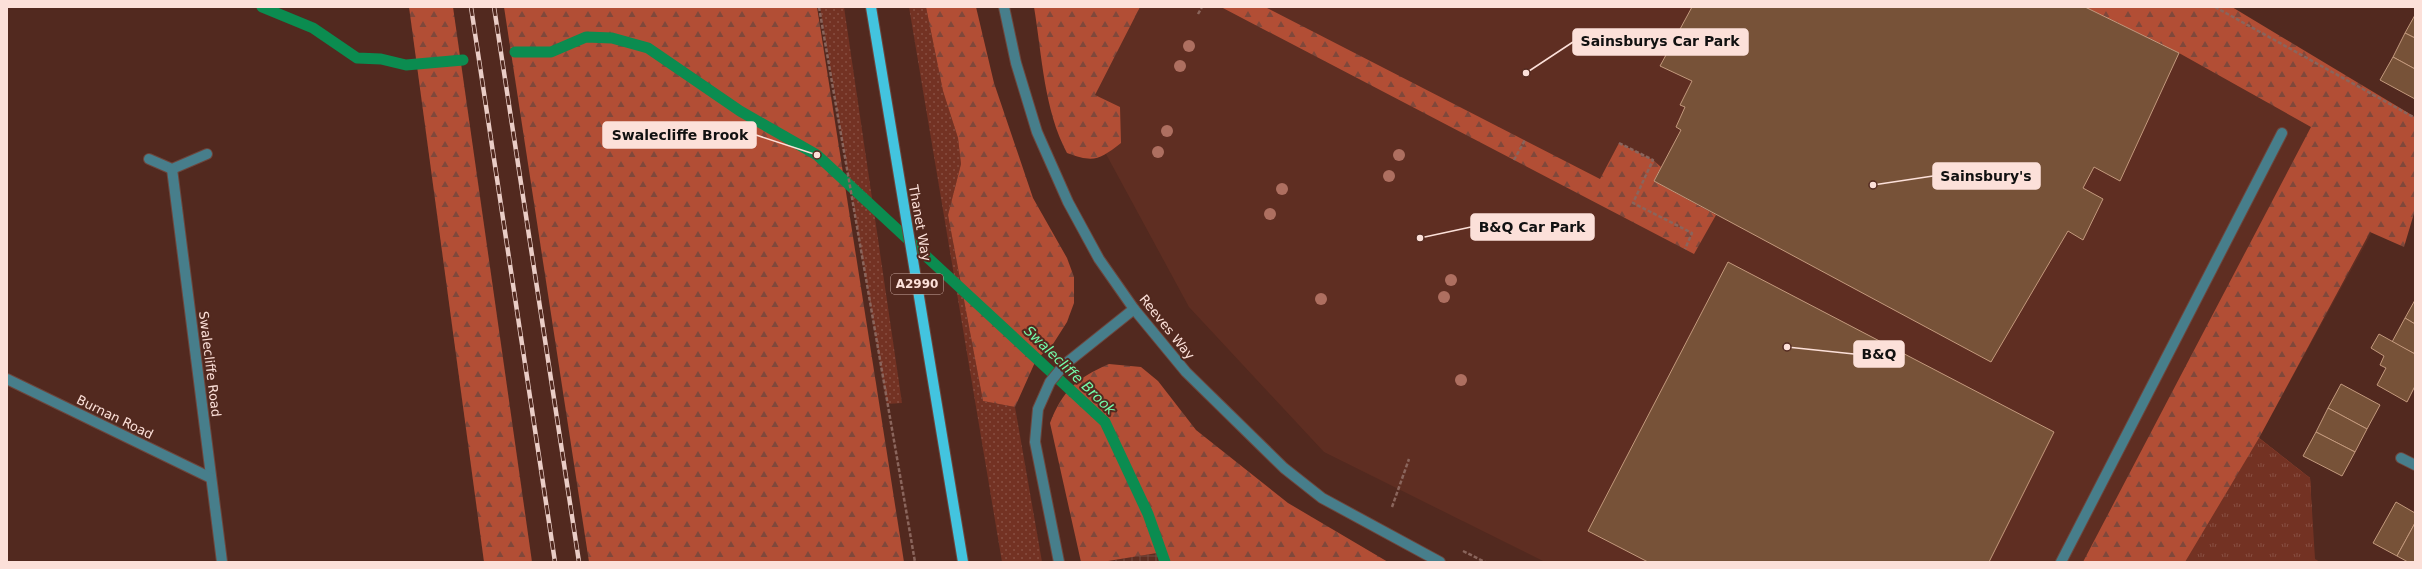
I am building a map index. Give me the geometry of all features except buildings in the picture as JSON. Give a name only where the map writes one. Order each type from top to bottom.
[{"type":"main road","name":"Thanet Way","points":[[871,7],[963,562]]},
{"type":"street","name":"Reeves Way","points":[[1004,7],[1016,63],[1037,132],[1068,202],[1099,259],[1134,309],[1186,372],[1284,468],[1322,498],[1440,562]]},
{"type":"street","points":[[2061,562],[2282,133]]},
{"type":"street","points":[[149,159],[172,169],[207,154]]},
{"type":"street","name":"Swalecliffe Road","points":[[172,169],[222,562]]},
{"type":"street","points":[[1059,562],[1035,442],[1038,409],[1050,382],[1064,365],[1134,309]]},
{"type":"street","name":"Burnan Road","points":[[7,379],[211,478]]},
{"type":"street","points":[[2401,458],[2415,465]]},
{"type":"path","points":[[818,7],[915,562]]},
{"type":"path","points":[[1198,14],[1202,7]]},
{"type":"path","points":[[2215,7],[2415,118]]},
{"type":"path","points":[[1514,160],[1525,140]]},
{"type":"path","points":[[1619,143],[1653,160],[1633,203],[1692,233],[1685,249]]},
{"type":"path","points":[[1384,506],[1391,510],[1409,459]]},
{"type":"path","points":[[1461,550],[1486,562]]},
{"type":"shaded area","points":[[1061,7],[2174,7],[2415,154],[2259,438],[2185,562],[1545,562],[1324,452],[1189,307],[1106,154]]},
{"type":"shaded area","points":[[1157,553],[1160,562],[1102,562]]},
{"type":"green space","points":[[409,7],[453,7],[532,562],[484,562]]},
{"type":"green space","points":[[504,7],[817,7],[904,562],[589,562]]},
{"type":"green space","points":[[820,7],[844,7],[902,403],[887,404]]},
{"type":"green space","points":[[909,7],[926,7],[943,91],[958,138],[961,164],[948,215],[983,401],[1015,407],[1042,562],[1002,562]]},
{"type":"green space","points":[[926,7],[976,7],[994,83],[1033,198],[1067,258],[1074,277],[1074,303],[1067,322],[1053,344],[1036,360],[1015,407],[983,401],[948,215],[961,164],[958,138],[943,91]]},
{"type":"green space","points":[[1034,7],[1140,7],[1095,95],[1120,107],[1121,143],[1101,156],[1090,159],[1067,153],[1059,136],[1053,119],[1045,82]]},
{"type":"green space","points":[[1221,7],[1265,7],[1600,179],[1619,143],[1653,160],[1661,167],[1654,181],[1716,215],[1694,254]]},
{"type":"green space","points":[[2085,7],[2232,7],[2415,117],[2415,210],[2404,247],[2370,232],[2259,438],[2310,478],[2314,562],[2083,562],[2311,127],[2179,53]]},
{"type":"green space","points":[[1109,364],[1141,367],[1158,381],[1196,430],[1288,503],[1388,562],[1160,562],[1157,553],[1102,562],[1081,562],[1050,423],[1060,402],[1072,386],[1088,374]]},
{"type":"green space","points":[[2259,438],[2310,478],[2315,559],[2320,562],[2185,562]]},
{"type":"waterway","name":"Swalecliffe Brook","points":[[262,7],[313,28],[357,58],[381,59],[406,65],[463,60]]},
{"type":"waterway","name":"Swalecliffe Brook","points":[[515,52],[551,52],[586,37],[612,38],[648,48],[740,111],[817,155],[1105,422],[1148,514],[1165,562]]},
{"type":"railway","points":[[471,7],[555,562]]},
{"type":"railway","points":[[494,7],[579,562]]},
{"type":"place","name":"Sainsburys Car Park","points":[[1526,73]]},
{"type":"place","name":"Swalecliffe Brook","points":[[817,155]]},
{"type":"place","name":"Sainsbury's","points":[[1873,185]]},
{"type":"place","name":"B&Q Car Park","points":[[1420,238]]},
{"type":"place","name":"B&Q","points":[[1787,347]]}]
